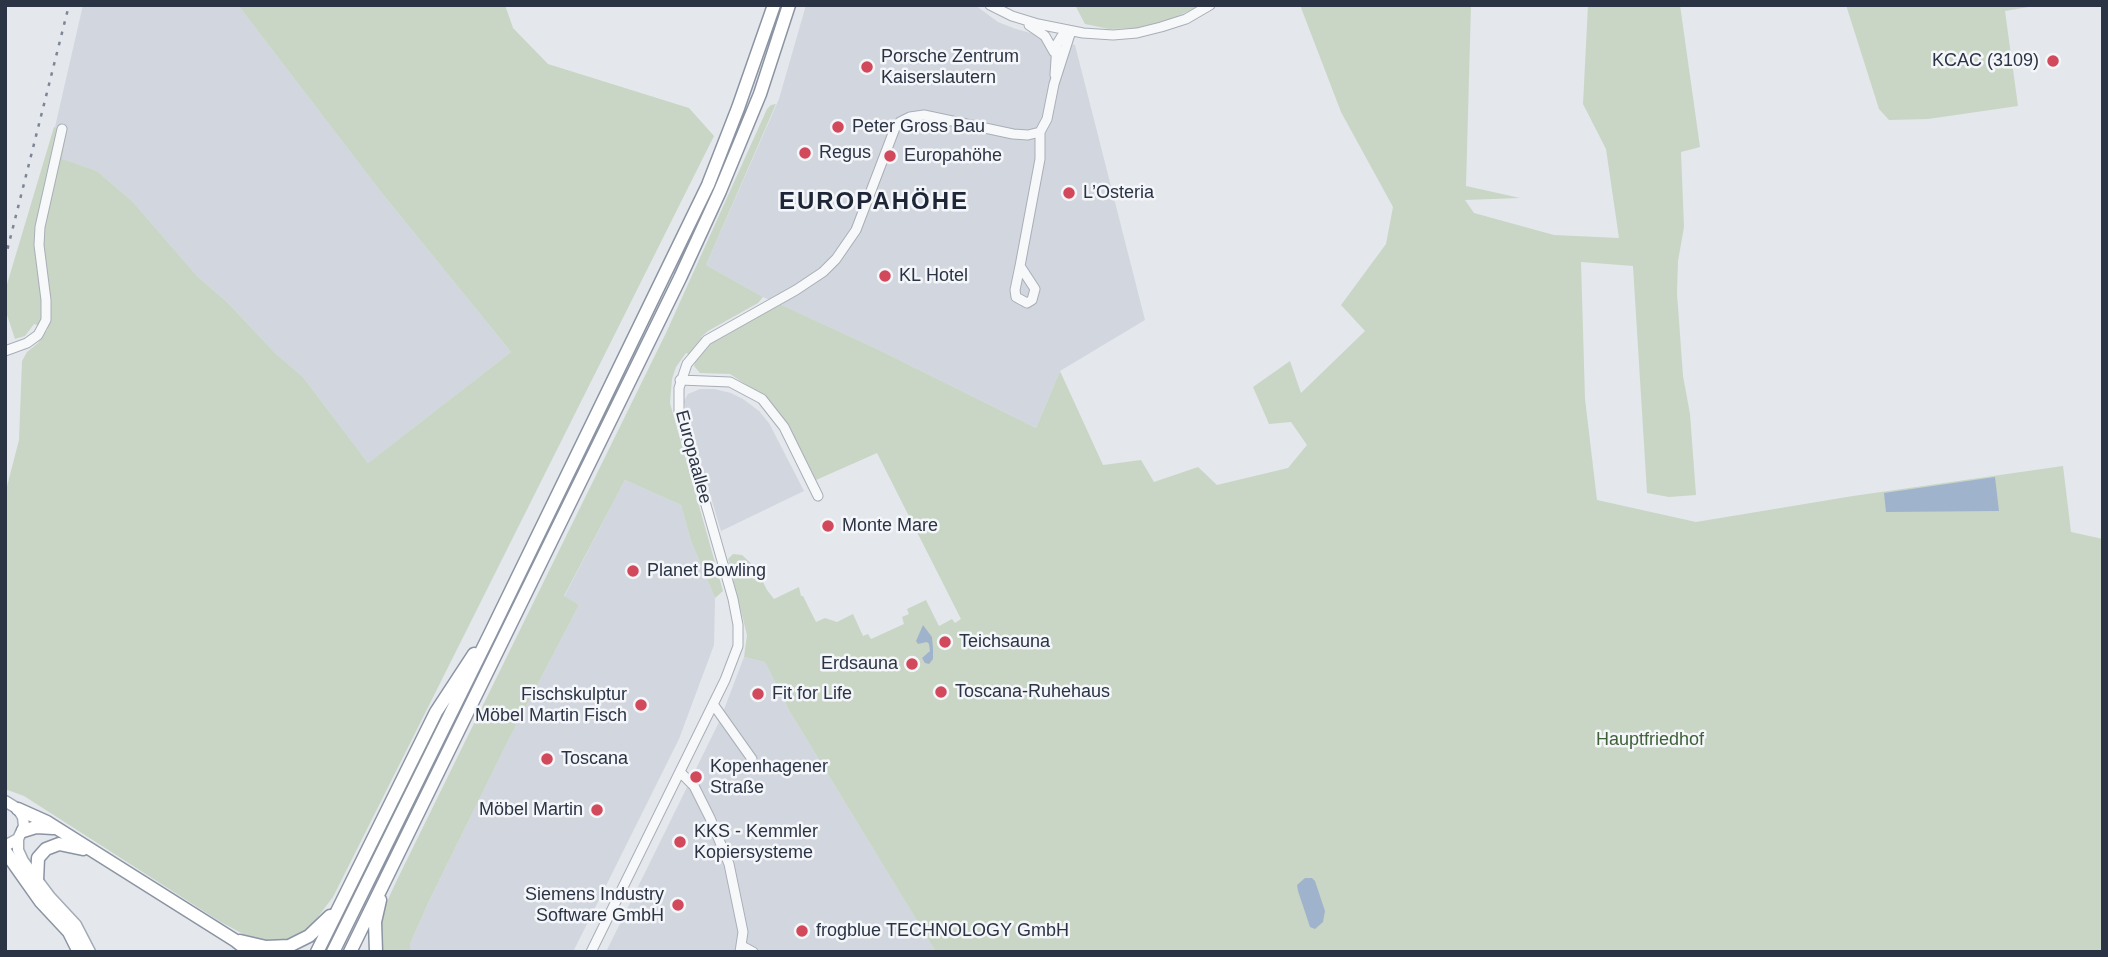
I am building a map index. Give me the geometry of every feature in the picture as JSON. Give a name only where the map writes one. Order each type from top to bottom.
[{"type":"highway","points":[[332,952],[708,185],[774,5]]},
{"type":"highway","points":[[350,952],[709,216],[760,94],[789,5]]},
{"type":"highway","points":[[317,952],[436,712],[463,668],[490,634]]},
{"type":"highway","points":[[18,809],[37,816],[96,852],[236,940],[250,952]]},
{"type":"highway","points":[[20,835],[36,827],[57,829]]},
{"type":"highway","points":[[37,881],[38,858],[49,847],[63,845],[96,852]]},
{"type":"highway","points":[[5,849],[41,902],[69,932],[79,952]]},
{"type":"highway","points":[[376,952],[375,922],[387,875]]},
{"type":"highway","points":[[236,940],[274,947],[296,943],[321,926],[343,900]]},
{"type":"main road","points":[[5,801],[18,809],[23,817],[20,856],[37,881],[76,925],[90,952]]},
{"type":"main road","points":[[5,849],[20,835]]},
{"type":"street","points":[[990,5],[1045,36],[1056,56]]},
{"type":"street","points":[[1018,19],[1071,31],[1104,35],[1137,33],[1185,19],[1210,5]]},
{"type":"street","points":[[1054,84],[1059,40],[1071,31]]},
{"type":"street","points":[[1020,266],[1040,159],[1040,132],[1047,119],[1054,84],[1071,31]]},
{"type":"street","points":[[818,496],[784,427],[762,399],[730,382],[680,380],[687,364],[707,340],[805,284],[823,272],[843,251],[856,230],[895,128],[900,122],[924,115],[1013,134],[1028,135],[1040,132]]},
{"type":"street","points":[[5,351],[27,343],[38,335],[46,320],[39,245],[40,227],[62,129]]},
{"type":"street","name":"Europaallee","points":[[591,952],[736,657],[738,625],[681,421],[678,400],[680,380]]},
{"type":"street","points":[[713,704],[752,759]]},
{"type":"street","points":[[680,772],[694,786],[729,864],[741,913],[741,949],[753,952]]},
{"type":"shaded area","points":[[83,5],[238,5],[381,192],[511,352],[368,463],[303,377],[198,277],[132,201],[97,171],[61,159],[67,130],[55,127]]},
{"type":"shaded area","name":"Europahöhe","points":[[806,5],[975,5],[998,22],[1075,45],[1145,320],[1060,371],[1036,428],[877,349],[763,297],[706,265],[779,99]]},
{"type":"shaded area","points":[[700,389],[731,393],[759,411],[769,423],[804,491],[721,531],[684,401],[688,394]]},
{"type":"shaded area","points":[[625,480],[681,505],[691,541],[715,598],[714,645],[679,739],[573,952],[410,952],[410,944],[430,899],[579,605],[564,597]]},
{"type":"shaded area","points":[[744,657],[765,662],[790,712],[936,952],[606,952],[720,720]]},
{"type":"green space","points":[[238,5],[505,5],[513,28],[548,64],[689,108],[714,136],[333,897],[311,926],[289,940],[258,942],[219,921],[24,796],[5,789],[5,494],[19,440],[22,361],[48,329],[34,324],[25,336],[15,339],[5,309],[5,291],[54,127],[67,130],[62,159],[97,171],[132,201],[198,277],[303,377],[368,463],[511,352],[381,192]]},
{"type":"green space","points":[[1075,5],[1201,5],[1172,19],[1140,28],[1109,29],[1085,24]]},
{"type":"green space","name":"Hauptfriedhof","points":[[1300,5],[1471,5],[1466,186],[1520,198],[1465,200],[1474,213],[1554,235],[1619,238],[1606,149],[1583,104],[1588,5],[1680,5],[1700,147],[1681,152],[1684,227],[1678,261],[1677,293],[1696,495],[1669,497],[1647,493],[1633,266],[1581,262],[1585,399],[1597,500],[1696,522],[2063,466],[2071,532],[2103,539],[2103,952],[936,952],[790,712],[765,662],[744,657],[747,635],[728,559],[733,554],[742,555],[756,568],[774,599],[799,587],[801,596],[816,622],[825,618],[837,622],[853,614],[863,636],[868,634],[871,639],[904,624],[902,617],[909,614],[907,609],[926,600],[939,626],[952,619],[955,623],[961,619],[877,453],[816,480],[788,425],[769,400],[730,374],[700,373],[694,366],[696,357],[686,353],[676,367],[672,379],[670,403],[723,591],[715,598],[691,541],[681,505],[625,480],[564,596],[579,605],[430,899],[410,944],[410,952],[380,952],[380,917],[396,882],[666,333],[771,105],[776,104],[706,265],[763,297],[758,303],[701,337],[712,342],[779,304],[1036,428],[1060,371],[1103,465],[1141,460],[1154,482],[1198,467],[1217,485],[1288,468],[1307,445],[1291,422],[1269,424],[1253,387],[1290,361],[1301,393],[1365,331],[1341,305],[1386,244],[1393,207],[1341,112]]},
{"type":"green space","points":[[1846,5],[2040,5],[2005,11],[2018,106],[1928,119],[1889,120],[1879,109]]},
{"type":"water","points":[[1995,477],[1999,511],[1886,512],[1884,493]]},
{"type":"water","points":[[923,625],[932,637],[933,659],[929,664],[922,658],[930,651],[929,644],[918,644],[916,641]]},
{"type":"water","points":[[1305,878],[1315,881],[1325,911],[1323,922],[1315,929],[1310,927],[1298,891],[1297,885]]},
{"type":"railway","points":[[5,259],[69,5]]},
{"type":"place","name":"KCAC (3109)","points":[[2053,61]]},
{"type":"place","name":"Porsche Zentrum Kaiserslautern","points":[[867,67]]},
{"type":"place","name":"Peter Gross Bau","points":[[838,127]]},
{"type":"place","name":"Regus","points":[[805,153]]},
{"type":"place","name":"Europahöhe","points":[[890,156]]},
{"type":"place","name":"L’Osteria","points":[[1069,193]]},
{"type":"place","name":"KL Hotel","points":[[885,276]]},
{"type":"place","name":"Monte Mare","points":[[828,526]]},
{"type":"place","name":"Planet Bowling","points":[[633,571]]},
{"type":"place","name":"Teichsauna","points":[[945,642]]},
{"type":"place","name":"Erdsauna","points":[[912,664]]},
{"type":"place","name":"Toscana-Ruhehaus","points":[[941,692]]},
{"type":"place","name":"Fit for Life","points":[[758,694]]},
{"type":"place","name":"Fischskulptur Möbel Martin Fisch","points":[[641,705]]},
{"type":"place","name":"Toscana","points":[[547,759]]},
{"type":"place","name":"Kopenhagener Straße","points":[[696,777]]},
{"type":"place","name":"Möbel Martin","points":[[597,810]]},
{"type":"place","name":"KKS - Kemmler Kopiersysteme","points":[[680,842]]},
{"type":"place","name":"Siemens Industry Software GmbH","points":[[678,905]]},
{"type":"place","name":"frogblue TECHNOLOGY GmbH","points":[[802,931]]},
{"type":"district","name":"EUROPAHÖHE","points":[[874,202]]}]
